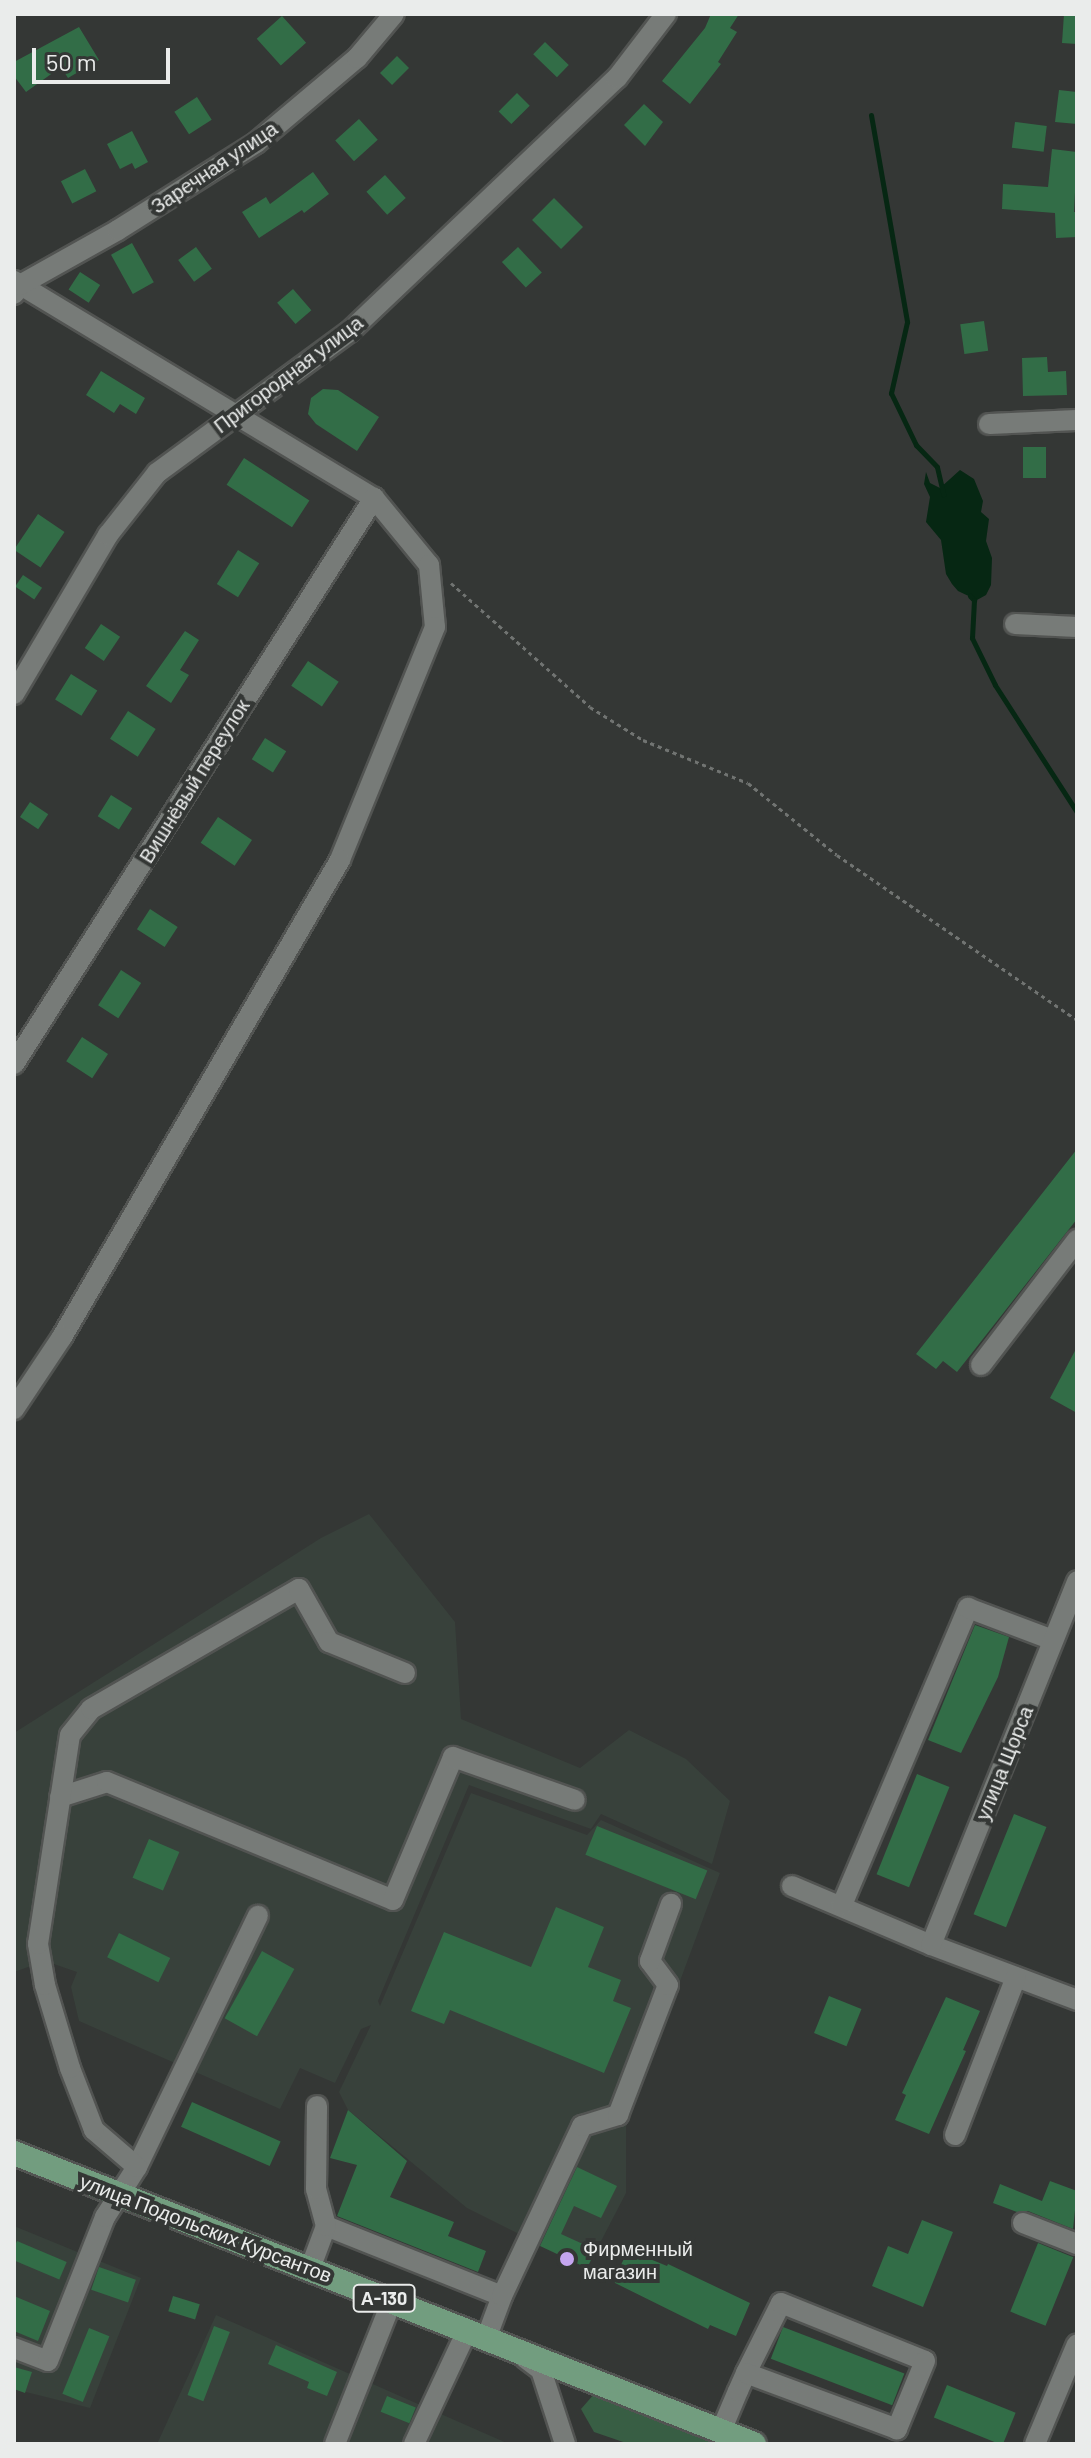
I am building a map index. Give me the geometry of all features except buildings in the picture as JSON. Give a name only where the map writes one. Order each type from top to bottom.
[{"type":"main road","name":"улица Подольских Курсантов","points":[[14,2153],[754,2444]]},
{"type":"street","name":"Заречная улица","points":[[16,287],[118,230],[256,143],[357,58],[394,14]]},
{"type":"street","name":"Пригородная улица","points":[[14,694],[118,523],[157,473],[349,332],[617,78],[666,14]]},
{"type":"street","points":[[14,1409],[62,1337],[340,860],[435,627],[429,565],[374,498],[16,287]]},
{"type":"street","points":[[989,424],[1077,420]]},
{"type":"street","name":"Вишнёвый переулок","points":[[14,1064],[374,498]]},
{"type":"street","points":[[1015,624],[1077,627]]},
{"type":"street","points":[[981,1365],[1077,1240]]},
{"type":"street","name":"улица Щорса","points":[[931,1945],[1077,1581]]},
{"type":"street","points":[[137,2167],[94,2130],[70,2068],[45,1985],[38,1944],[70,1735],[91,1709],[299,1589],[329,1642],[405,1673]]},
{"type":"street","points":[[842,1905],[968,1608],[1053,1640]]},
{"type":"street","points":[[60,1797],[107,1782],[393,1900],[453,1757],[575,1800]]},
{"type":"street","points":[[792,1886],[931,1945],[1077,2000]]},
{"type":"street","points":[[414,2444],[487,2339],[502,2296],[582,2126],[618,2115],[668,1985],[650,1961],[671,1904]]},
{"type":"street","points":[[14,2348],[48,2361],[87,2258],[137,2167],[258,1916]]},
{"type":"street","points":[[955,2135],[1016,1977]]},
{"type":"street","points":[[310,2269],[326,2226],[316,2189],[317,2106]]},
{"type":"street","points":[[1023,2223],[1077,2244]]},
{"type":"street","points":[[326,2226],[502,2296]]},
{"type":"street","points":[[335,2444],[392,2301]]},
{"type":"street","points":[[721,2431],[746,2373],[781,2303],[925,2361],[897,2429],[746,2373]]},
{"type":"street","points":[[487,2339],[541,2370],[565,2444]]},
{"type":"street","points":[[1035,2444],[1077,2344]]},
{"type":"path","points":[[429,565],[590,707],[643,740],[748,783],[837,855],[1077,1020]]},
{"type":"shaded area","points":[[960,470],[974,479],[983,501],[981,512],[989,519],[986,541],[992,558],[991,585],[986,595],[977,600],[958,591],[952,584],[946,574],[941,540],[926,522],[930,497],[924,484],[926,472],[930,483],[940,488]]},
{"type":"shaded area","points":[[369,1514],[455,1622],[461,1719],[580,1768],[629,1730],[686,1759],[730,1801],[712,1864],[601,1814],[591,1829],[469,1785],[378,2001],[380,2006],[471,1793],[587,1835],[601,1820],[720,1873],[626,2127],[626,2193],[587,2268],[467,2208],[348,2110],[339,2092],[371,2025],[361,2029],[335,2083],[300,2068],[280,2109],[79,2021],[71,1987],[77,1972],[45,1961],[14,1972],[14,1733],[321,1538]]},
{"type":"shaded area","points":[[14,2226],[141,2278],[90,2408],[14,2389]]},
{"type":"shaded area","points":[[216,2315],[509,2444],[157,2444]]},
{"type":"shaded area","points":[[595,2393],[728,2444],[629,2444],[594,2432],[581,2409]]},
{"type":"waterway","points":[[871,115],[907,322],[891,393],[916,445],[937,467],[943,494]]},
{"type":"waterway","points":[[970,596],[974,600],[972,638],[995,685],[1077,812]]},
{"type":"place","name":"Фирменный магазин","points":[[567,2259]]}]
